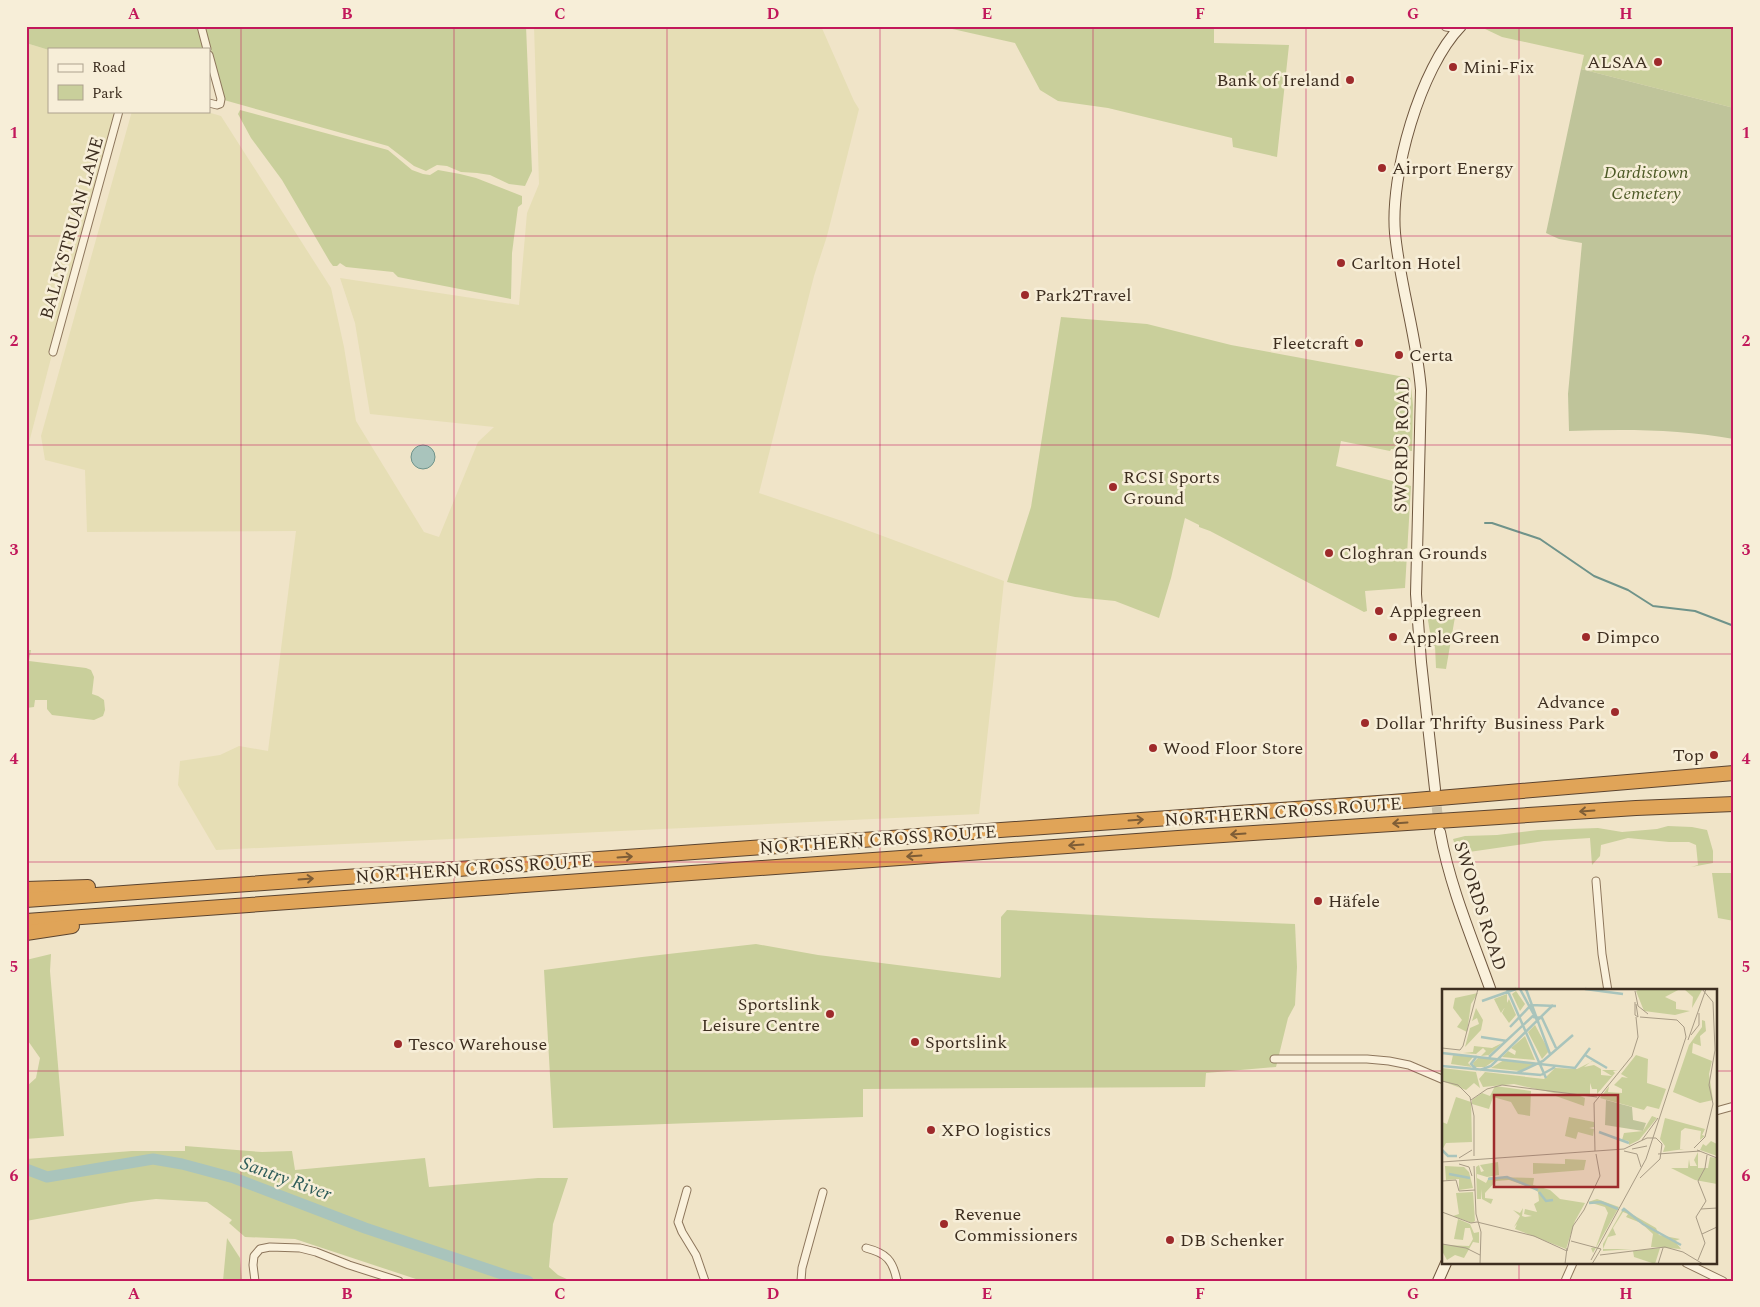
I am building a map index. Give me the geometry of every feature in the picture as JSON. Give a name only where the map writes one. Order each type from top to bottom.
[{"type":"highway","points":[[1446,798],[1734,773]]},
{"type":"highway","points":[[1446,798],[1734,781]]},
{"type":"highway","name":"NORTHERN CROSS ROUTE","points":[[26,900],[1446,798]]},
{"type":"highway","name":"NORTHERN CROSS ROUTE","points":[[26,921],[882,858],[1734,802]]},
{"type":"highway","points":[[26,888],[257,882]]},
{"type":"highway","points":[[26,933],[177,910]]},
{"type":"main road","name":"SWORDS ROAD","points":[[1435,789],[1421,662],[1416,594],[1421,390],[1418,358],[1397,253],[1395,216],[1402,161],[1414,111],[1436,62],[1459,27]]},
{"type":"main road","name":"SWORDS ROAD","points":[[1440,832],[1444,858],[1453,887],[1490,989]]},
{"type":"main road","points":[[1438,1281],[1446,1264]]},
{"type":"street","points":[[201,26],[207,48]]},
{"type":"street","points":[[1446,26],[1459,27]]},
{"type":"street","points":[[210,59],[221,99],[220,104],[210,103]]},
{"type":"street","name":"BALLYSTRUAN LANE","points":[[53,352],[119,112]]},
{"type":"street","points":[[1596,881],[1602,954],[1608,989]]},
{"type":"street","points":[[1274,1059],[1368,1059],[1389,1061],[1409,1066],[1442,1079]]},
{"type":"street","points":[[1718,1107],[1734,1106]]},
{"type":"street","points":[[1718,1110],[1734,1106]]},
{"type":"street","points":[[687,1190],[678,1222],[696,1255],[705,1281]]},
{"type":"street","points":[[801,1281],[802,1268],[823,1192]]},
{"type":"street","points":[[255,1281],[254,1256],[260,1249],[270,1247],[300,1248],[316,1252],[399,1281]]},
{"type":"street","points":[[866,1248],[880,1251],[888,1258],[897,1281]]},
{"type":"street","points":[[1565,1281],[1573,1264]]},
{"type":"street","points":[[1688,1264],[1723,1281]]},
{"type":"shaded area","points":[[534,26],[821,26],[859,109],[759,493],[845,522],[1004,581],[979,814],[216,850],[178,785],[180,761],[220,755],[239,746],[268,751],[296,531],[87,532],[85,470],[45,460],[41,436],[132,112],[207,112],[221,116],[331,288],[344,347],[356,421],[424,532],[439,537],[478,442],[494,427],[370,414],[355,323],[340,278],[519,305],[527,213],[539,184]]},
{"type":"shaded area","points":[[26,43],[48,50],[48,112],[119,112],[26,454]]},
{"type":"green space","points":[[26,26],[199,26],[205,48],[48,48],[48,50],[26,43]]},
{"type":"green space","points":[[205,26],[526,26],[532,171],[525,186],[509,184],[490,175],[461,172],[447,166],[437,165],[426,171],[414,166],[388,146],[224,100]]},
{"type":"green space","points":[[939,26],[1214,26],[1214,43],[1289,45],[1277,157],[1233,147],[1232,138],[1108,108],[1058,101],[1040,90],[1015,43]]},
{"type":"green space","name":"ALSAA","points":[[1483,26],[1734,26],[1734,108],[1581,69],[1584,55],[1502,37],[1483,28]]},
{"type":"green space","name":"Dardistown Cemetery","points":[[1581,69],[1734,108],[1734,439],[1652,430],[1569,431],[1568,394],[1582,243],[1559,239],[1546,233]]},
{"type":"green space","points":[[240,110],[388,150],[412,170],[423,174],[430,175],[438,170],[460,174],[476,178],[522,196],[522,204],[518,207],[512,253],[511,299],[398,277],[393,272],[346,267],[340,263],[337,266],[333,266],[282,180],[251,138],[238,114]]},
{"type":"green space","name":"RCSI Sports Ground","points":[[1061,317],[1147,324],[1231,345],[1410,378],[1413,405],[1412,451],[1391,449],[1390,451],[1341,441],[1336,466],[1411,486],[1405,588],[1365,591],[1367,611],[1364,612],[1185,518],[1171,578],[1159,618],[1115,601],[1075,597],[1007,582],[1031,507]]},
{"type":"green space","points":[[1434,610],[1455,617],[1446,669],[1436,668],[1435,646],[1432,645],[1427,614]]},
{"type":"green space","points":[[26,650],[31,650],[29,661],[91,670],[94,677],[92,694],[104,700],[105,710],[103,716],[94,720],[52,715],[47,709],[47,700],[35,700],[34,707],[26,708]]},
{"type":"green space","points":[[1668,826],[1707,830],[1713,851],[1713,863],[1691,867],[1698,865],[1696,845],[1689,842],[1628,838],[1601,845],[1600,856],[1592,865],[1590,838],[1544,841],[1462,853],[1457,851],[1453,839],[1465,836],[1497,835],[1538,830],[1598,828],[1622,832],[1657,829]]},
{"type":"green space","points":[[1712,873],[1734,873],[1734,921],[1718,918]]},
{"type":"green space","name":"Sportslink","points":[[1007,910],[1295,924],[1297,967],[1295,1005],[1288,1018],[1276,1067],[1206,1073],[1205,1087],[863,1089],[863,1117],[553,1128],[544,970],[756,944],[818,955],[1000,978],[1001,917]]},
{"type":"green space","points":[[51,954],[50,971],[64,1136],[26,1139],[26,1087],[36,1078],[40,1058],[26,1038],[26,960]]},
{"type":"green space","points":[[185,1146],[262,1152],[292,1151],[295,1170],[425,1158],[429,1187],[538,1178],[568,1178],[553,1224],[549,1267],[558,1275],[571,1281],[422,1281],[295,1239],[245,1237],[229,1223],[232,1220],[207,1202],[156,1199],[26,1221],[26,1159],[132,1151],[185,1151]]},
{"type":"green space","points":[[227,1238],[240,1258],[242,1281],[223,1281]]},
{"type":"water","points":[[423,445],[428,446],[434,452],[434,462],[428,468],[423,469],[418,468],[412,462],[411,457],[412,452],[418,446]]},
{"type":"waterway","points":[[1485,523],[1492,523],[1540,539],[1594,576],[1628,590],[1653,606],[1695,611],[1734,626]]},
{"type":"waterway","name":"Santry River","points":[[26,1169],[47,1177],[153,1159],[182,1164],[234,1178],[365,1228],[528,1281]]},
{"type":"tunnel","points":[[1435,792],[1439,827]]},
{"type":"place","name":"ALSAA","points":[[1658,62]]},
{"type":"place","name":"Mini-Fix","points":[[1453,67]]},
{"type":"place","name":"Bank of Ireland","points":[[1350,80]]},
{"type":"place","name":"Airport Energy","points":[[1382,168]]},
{"type":"place","name":"Carlton Hotel","points":[[1341,263]]},
{"type":"place","name":"Park2Travel","points":[[1025,295]]},
{"type":"place","name":"Fleetcraft","points":[[1359,343]]},
{"type":"place","name":"Certa","points":[[1399,355]]},
{"type":"place","name":"RCSI Sports Ground","points":[[1113,487]]},
{"type":"place","name":"Cloghran Grounds","points":[[1329,553]]},
{"type":"place","name":"Applegreen","points":[[1379,611]]},
{"type":"place","name":"AppleGreen","points":[[1393,637]]},
{"type":"place","name":"Dimpco","points":[[1586,637]]},
{"type":"place","name":"Advance Business Park","points":[[1615,712]]},
{"type":"place","name":"Dollar Thrifty","points":[[1365,723]]},
{"type":"place","name":"Wood Floor Store","points":[[1153,748]]},
{"type":"place","name":"Top","points":[[1714,755]]},
{"type":"place","name":"Häfele","points":[[1318,901]]},
{"type":"place","name":"Sportslink Leisure Centre","points":[[830,1014]]},
{"type":"place","name":"Sportslink","points":[[915,1042]]},
{"type":"place","name":"Tesco Warehouse","points":[[398,1044]]},
{"type":"place","name":"XPO logistics","points":[[931,1130]]},
{"type":"place","name":"Revenue Commissioners","points":[[944,1224]]},
{"type":"place","name":"DB Schenker","points":[[1170,1240]]}]
